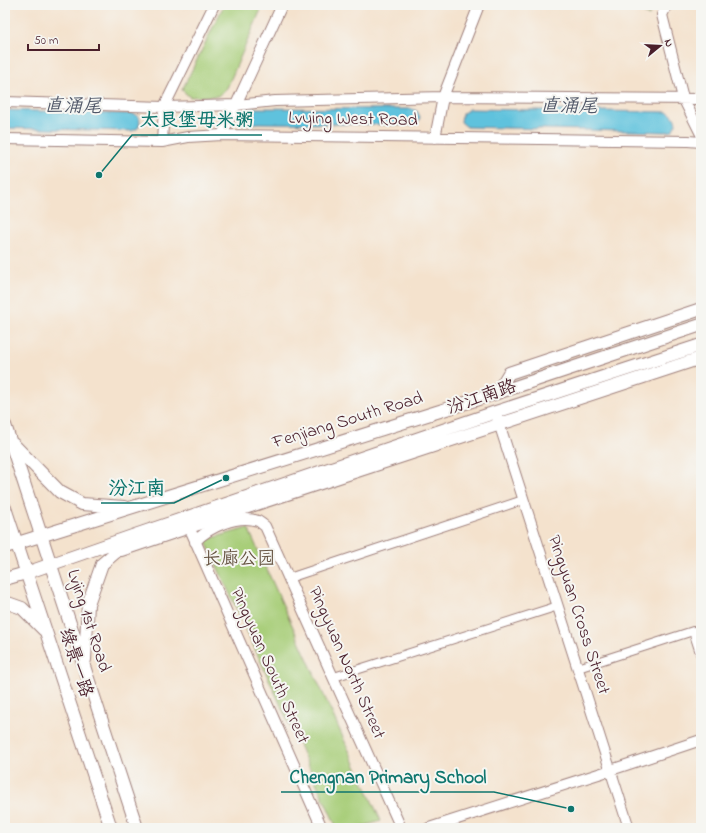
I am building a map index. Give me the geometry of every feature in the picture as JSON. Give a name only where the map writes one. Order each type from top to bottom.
[{"type":"main road","points":[[497,393],[509,373],[701,309]]},
{"type":"main road","name":"Fenjiang South Road","points":[[5,547],[497,393],[701,325]]},
{"type":"main road","name":"汾江南路","points":[[5,579],[138,534],[187,523],[496,412],[701,345]]},
{"type":"main road","points":[[114,552],[187,523],[208,520],[701,358]]},
{"type":"main road","points":[[539,363],[544,377]]},
{"type":"main road","points":[[634,367],[638,379]]},
{"type":"main road","name":"Lvjing 1st Road","points":[[5,425],[137,828]]},
{"type":"main road","points":[[11,442],[60,492],[82,504],[131,507]]},
{"type":"main road","name":"绿景一路","points":[[5,508],[111,828]]},
{"type":"main road","points":[[84,668],[88,604],[102,564],[114,552],[138,534]]},
{"type":"main road","points":[[5,602],[22,608],[46,632]]},
{"type":"street","points":[[162,142],[164,107],[214,5]]},
{"type":"street","points":[[222,135],[282,5]]},
{"type":"street","points":[[435,138],[443,97],[479,5]]},
{"type":"street","points":[[667,5],[662,15],[683,98],[701,134]]},
{"type":"street","name":"Lvying West Road","points":[[5,102],[164,107],[237,105],[275,100],[443,97],[701,99]]},
{"type":"street","name":"Lvying West Road","points":[[5,139],[162,142],[188,137],[222,135],[701,142]]},
{"type":"street","name":"Pingyuan Cross Street","points":[[496,412],[630,828]]},
{"type":"street","points":[[289,578],[524,500]]},
{"type":"street","name":"Pingyuan North Street","points":[[256,504],[400,828]]},
{"type":"street","points":[[195,542],[212,528],[239,519],[258,521],[265,526]]},
{"type":"street","name":"Pingyuan South Street","points":[[187,523],[322,828]]},
{"type":"street","points":[[334,678],[558,606]]},
{"type":"street","points":[[578,668],[693,631],[701,656]]},
{"type":"street","points":[[429,828],[701,740]]},
{"type":"green space","points":[[224,5],[263,5],[227,88],[218,96],[190,97],[182,90]]},
{"type":"green space","points":[[630,5],[652,5],[649,16]]},
{"type":"green space","name":"长廊公园","points":[[248,528],[381,821],[357,828],[337,828],[205,540]]},
{"type":"water","points":[[247,108],[412,109],[417,111],[420,117],[418,123],[413,125],[248,124],[244,116]]},
{"type":"water","points":[[469,109],[667,112],[673,116],[676,124],[672,131],[666,132],[467,127],[461,122],[462,114]]},
{"type":"water","points":[[5,110],[132,114],[139,117],[140,123],[138,128],[132,131],[5,128]]},
{"type":"place","name":"太艮堡毋米粥","points":[[99,175]]},
{"type":"place","name":"汾江南","points":[[226,478]]},
{"type":"place","name":"Chengnan Primary School","points":[[571,809]]},
{"type":"water label","name":"直涌尾","points":[[73,107]]},
{"type":"water label","name":"直涌尾","points":[[569,107]]}]
